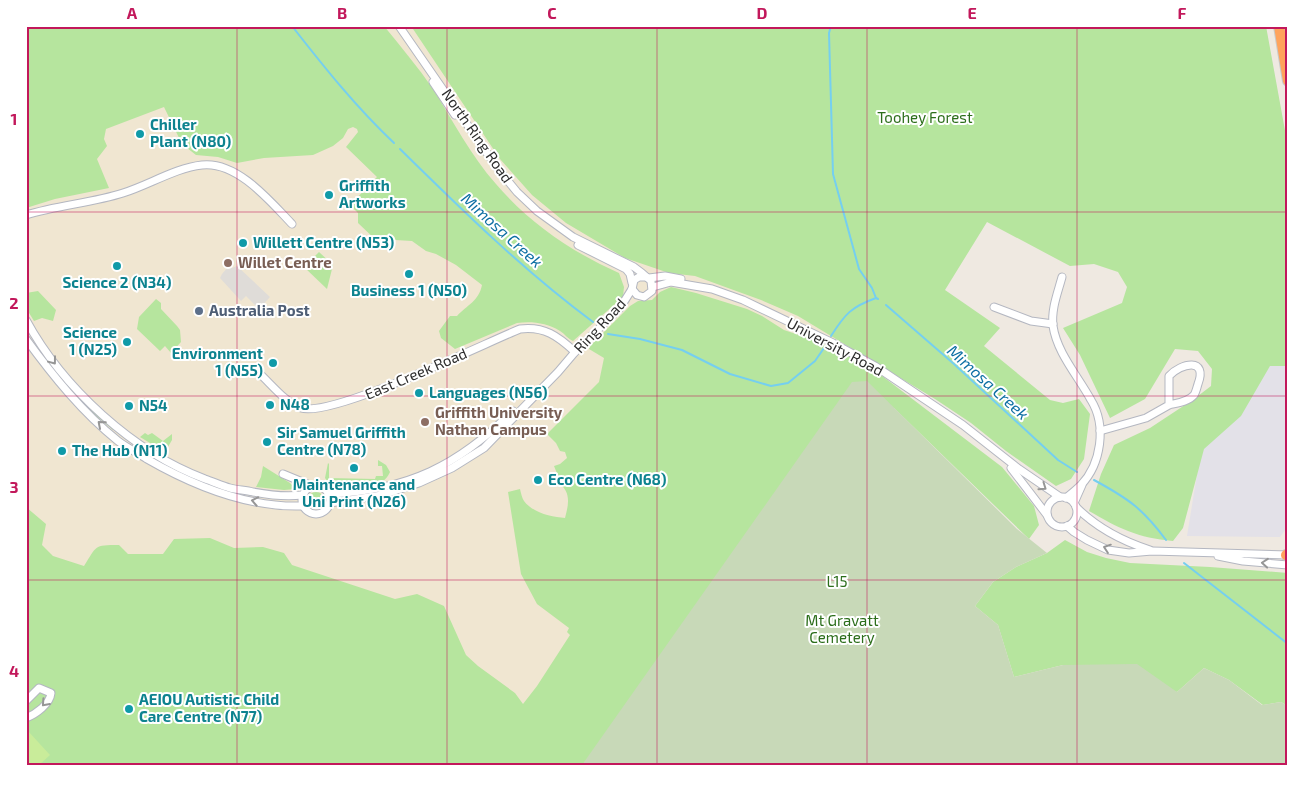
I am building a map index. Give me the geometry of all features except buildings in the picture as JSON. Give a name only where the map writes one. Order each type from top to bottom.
[{"type":"highway","points":[[1278,26],[1288,81]]},
{"type":"highway","points":[[1284,26],[1288,39]]},
{"type":"street","name":"North Ring Road","points":[[394,26],[490,166],[514,193],[561,234],[586,250],[626,269],[630,274],[632,286]]},
{"type":"street","name":"North Ring Road","points":[[399,26],[498,169],[517,192],[537,211],[573,237],[634,267],[647,278]]},
{"type":"street","points":[[26,216],[42,210],[122,194],[185,169],[203,165],[222,167],[235,172],[245,179],[292,224]]},
{"type":"street","points":[[647,278],[652,291],[647,296],[635,294],[632,286],[639,276],[647,278],[674,277],[710,289]]},
{"type":"street","points":[[1062,277],[1054,306],[1053,324],[1061,348],[1076,378],[1092,400],[1098,415],[1100,431],[1099,450],[1093,468],[1082,484],[1075,505],[1076,516],[1068,526],[1054,524],[1048,516],[1049,506],[1055,499],[1063,498],[1082,484]]},
{"type":"street","name":"University Road","points":[[652,287],[671,282],[710,289],[744,300],[814,333],[863,359],[963,425],[1000,454],[1063,498]]},
{"type":"street","name":"Ring Road","points":[[330,503],[382,495],[418,483],[460,463],[479,451],[494,440],[514,416],[567,362],[574,352],[620,308],[632,286]]},
{"type":"street","points":[[620,308],[640,296]]},
{"type":"street","points":[[994,307],[1031,321],[1053,324]]},
{"type":"street","points":[[26,320],[36,338],[63,374],[94,407],[135,442],[180,468],[229,488],[280,495],[303,494],[312,486]]},
{"type":"street","name":"East Creek Road","points":[[260,374],[292,404],[305,409],[324,407],[359,398],[520,329],[530,328],[547,331],[556,335],[574,352]]},
{"type":"street","points":[[26,339],[44,364],[77,402],[118,440],[139,454],[201,487],[255,501],[303,506],[309,512],[318,514],[325,512],[330,503],[330,494],[321,486],[312,486],[283,474],[293,481],[303,494],[303,506]]},
{"type":"street","points":[[330,494],[382,488],[416,478],[445,466],[490,434],[574,352]]},
{"type":"street","points":[[1100,431],[1146,418],[1169,405],[1185,401],[1194,395],[1200,379],[1200,372],[1194,365],[1175,369],[1169,376],[1169,405]]},
{"type":"street","name":"University Road","points":[[1000,454],[1029,489],[1048,516]]},
{"type":"street","points":[[1063,498],[1075,505],[1090,521],[1111,534],[1152,551]]},
{"type":"street","points":[[1068,526],[1087,540],[1108,550],[1129,554],[1152,551],[1206,554],[1241,553],[1287,557]]},
{"type":"street","points":[[26,701],[40,688],[51,694],[50,700],[38,711],[26,718]]},
{"type":"shaded area","name":"Griffith University Nathan Campus","points":[[26,26],[643,26],[875,349],[582,765],[26,765]]},
{"type":"shaded area","points":[[237,266],[270,297],[259,309],[246,296],[241,301],[220,278],[228,267]]},
{"type":"shaded area","points":[[1270,366],[1288,366],[1288,526],[1280,537],[1187,536],[1201,450]]},
{"type":"green space","points":[[26,26],[384,26],[433,89],[470,150],[496,184],[523,212],[553,236],[585,256],[619,273],[624,287],[623,297],[573,341],[550,326],[523,322],[455,349],[441,338],[439,331],[450,316],[457,316],[475,299],[482,285],[456,265],[436,254],[426,251],[412,241],[378,242],[358,223],[358,213],[350,205],[377,177],[346,147],[358,132],[353,127],[348,129],[343,138],[333,146],[313,155],[264,158],[237,163],[218,157],[196,155],[182,144],[164,107],[106,129],[104,139],[107,146],[97,159],[109,188],[55,199],[26,208]]},
{"type":"green space","name":"Toohey Forest","points":[[411,26],[1266,26],[1288,147],[1288,366],[1270,366],[1241,416],[1204,449],[1183,528],[1173,541],[1139,535],[1089,511],[1101,474],[1114,445],[1150,428],[1211,386],[1212,369],[1198,351],[1175,349],[1145,399],[1110,418],[1080,355],[1063,328],[1122,303],[1127,287],[1118,272],[1094,264],[1070,266],[987,222],[945,290],[1000,328],[984,346],[1050,400],[1063,403],[1079,399],[1090,414],[1084,459],[1071,479],[1056,486],[1006,451],[971,423],[935,399],[798,316],[761,300],[695,276],[669,273],[625,258],[566,223],[532,195],[500,159]]},
{"type":"green space","points":[[319,252],[333,265],[327,289],[304,267]]},
{"type":"green space","points":[[671,287],[747,309],[784,330],[811,339],[869,366],[1002,467],[1034,506],[1039,525],[1029,539],[894,408],[589,765],[26,765],[26,507],[46,524],[42,545],[53,556],[84,566],[94,551],[104,545],[119,545],[128,554],[163,554],[174,539],[210,538],[234,548],[263,547],[284,553],[292,565],[395,599],[417,594],[444,606],[466,655],[515,693],[523,704],[570,635],[567,632],[569,628],[537,604],[521,574],[508,492],[520,489],[524,501],[532,509],[565,518],[568,498],[565,490],[558,482],[554,466],[567,458],[565,452],[560,451],[556,443],[547,434],[599,382],[604,358],[589,349],[590,346],[630,306],[638,301],[652,300],[660,292]]},
{"type":"green space","points":[[38,291],[56,310],[53,321],[42,318],[34,321],[26,308],[26,293]]},
{"type":"green space","points":[[156,299],[161,303],[161,309],[180,330],[181,342],[171,353],[165,346],[160,351],[137,329],[139,317]]},
{"type":"green space","points":[[41,351],[114,428],[113,430],[82,404],[39,353]]},
{"type":"green space","name":"Mt Gravatt Cemetery","points":[[867,381],[1017,529],[1047,553],[1016,567],[993,582],[975,606],[998,625],[1014,677],[1063,665],[1137,664],[1177,692],[1204,668],[1229,680],[1262,705],[1281,702],[1288,706],[1288,765],[582,765],[852,382]]},
{"type":"green space","points":[[145,433],[148,435],[152,433],[163,441],[172,434],[172,440],[165,452],[140,437]]},
{"type":"green space","points":[[378,460],[386,465],[390,472],[386,478],[374,486],[359,489],[336,489],[325,478],[328,463],[329,478],[375,479],[376,476],[383,476],[382,466],[378,466]]},
{"type":"green space","points":[[263,466],[296,489],[284,490],[256,487],[261,477]]},
{"type":"green space","points":[[316,492],[322,494],[324,500],[322,506],[316,508],[310,506],[308,500],[310,494]]},
{"type":"green space","points":[[1065,540],[1087,552],[1130,563],[1288,573],[1288,706],[1281,702],[1263,705],[1229,680],[1204,668],[1177,692],[1063,665],[1014,677],[998,625],[975,606],[993,582],[1016,567],[1047,553]]},
{"type":"green space","points":[[28,731],[50,755],[39,765],[26,765],[26,732]]},
{"type":"waterway","name":"Mimosa Creek","points":[[292,26],[353,101],[394,143]]},
{"type":"waterway","points":[[831,26],[829,33],[833,174],[859,269],[872,288],[876,298]]},
{"type":"waterway","name":"Mimosa Creek","points":[[400,149],[470,217],[542,282],[593,322]]},
{"type":"waterway","name":"Mimosa Creek","points":[[831,336],[840,322],[854,308],[867,301],[878,299]]},
{"type":"waterway","name":"Mimosa Creek","points":[[886,305],[954,364],[1058,460],[1077,472]]},
{"type":"waterway","name":"Mimosa Creek","points":[[608,334],[640,339],[682,350],[730,374],[771,386],[788,383],[815,361],[824,348]]},
{"type":"waterway","name":"Mimosa Creek","points":[[1094,480],[1117,493],[1142,512],[1166,540]]},
{"type":"waterway","name":"Mimosa Creek","points":[[1184,563],[1288,644]]},
{"type":"place","name":"Chiller Plant (N80)","points":[[140,134]]},
{"type":"place","name":"Griffith Artworks","points":[[329,195]]},
{"type":"place","name":"Willett Centre (N53)","points":[[243,243]]},
{"type":"place","name":"Willet Centre","points":[[228,263]]},
{"type":"place","name":"Science 2 (N34)","points":[[117,266]]},
{"type":"place","name":"Business 1 (N50)","points":[[409,274]]},
{"type":"place","name":"Australia Post","points":[[199,311]]},
{"type":"place","name":"Science 1 (N25)","points":[[127,342]]},
{"type":"place","name":"Environment 1 (N55)","points":[[273,363]]},
{"type":"place","name":"Languages (N56)","points":[[419,393]]},
{"type":"place","name":"N48","points":[[270,405]]},
{"type":"place","name":"N54","points":[[129,406]]},
{"type":"place","name":"Griffith University Nathan Campus","points":[[425,422]]},
{"type":"place","name":"Sir Samuel Griffith Centre (N78)","points":[[267,442]]},
{"type":"place","name":"The Hub (N11)","points":[[62,451]]},
{"type":"place","name":"Maintenance and Uni Print (N26)","points":[[354,468]]},
{"type":"place","name":"Eco Centre (N68)","points":[[538,480]]},
{"type":"place","name":"AEIOU Autistic Child Care Centre (N77)","points":[[129,709]]},
{"type":"park label","name":"L15","points":[[837,582]]}]
